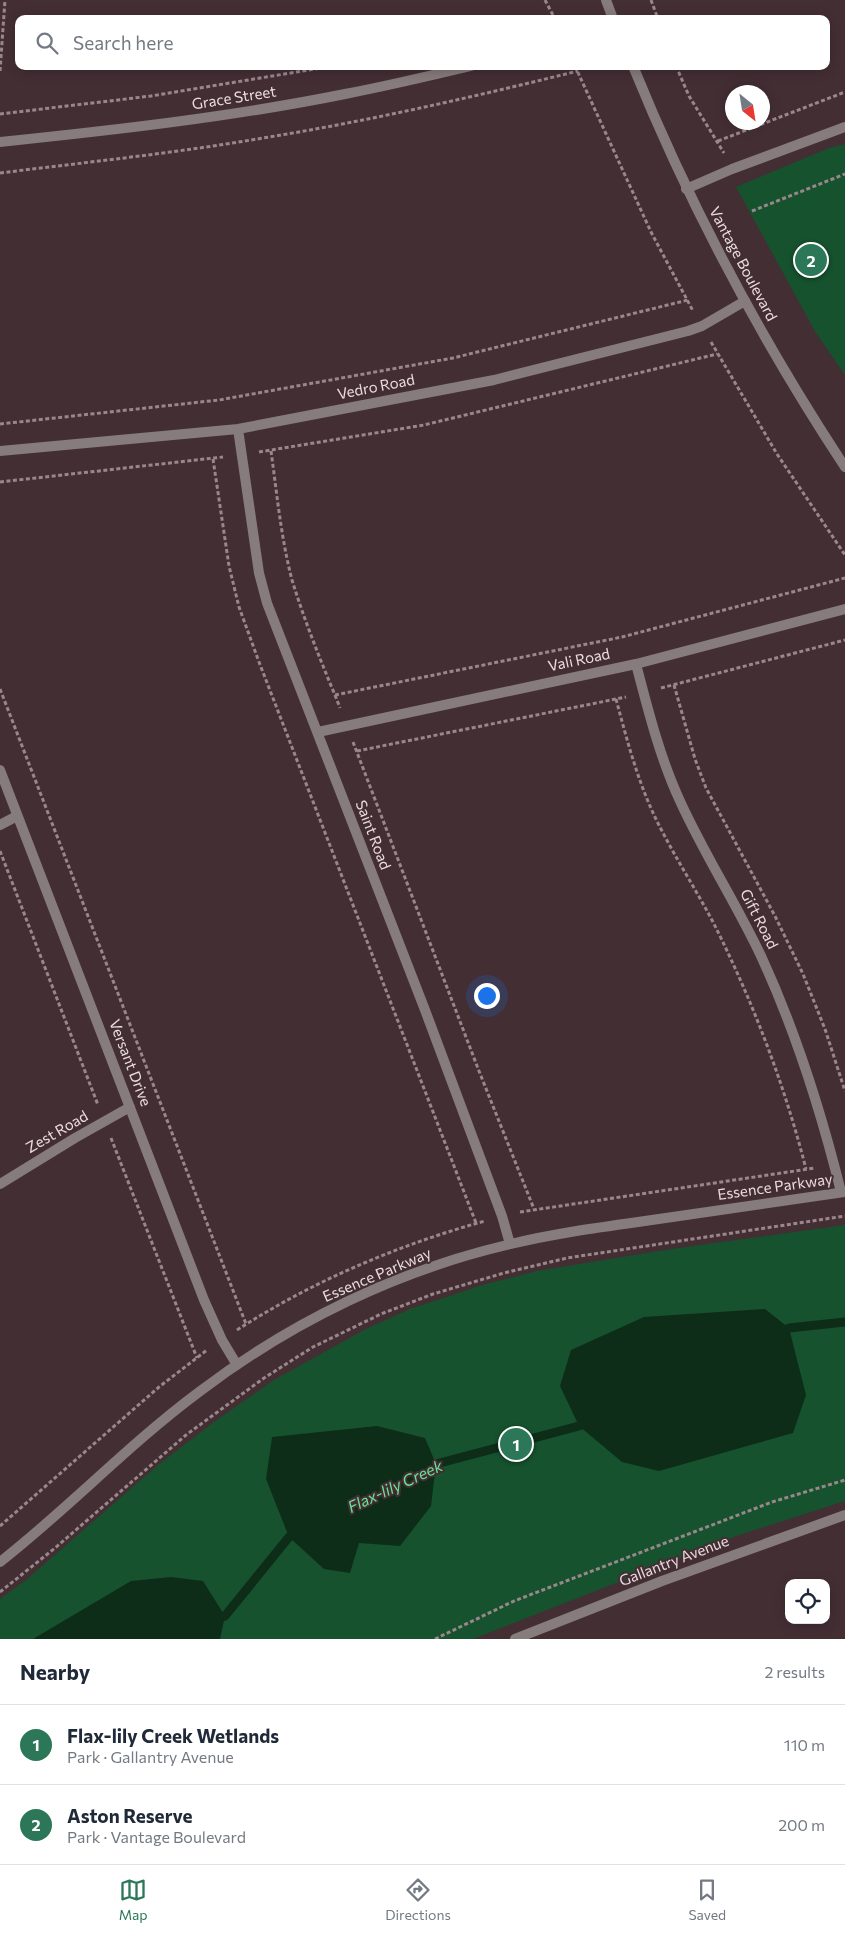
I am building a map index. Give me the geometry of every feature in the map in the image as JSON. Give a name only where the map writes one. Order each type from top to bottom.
[{"type":"street","points":[[606,0],[612,15]]},
{"type":"street","name":"Grace Street","points":[[0,142],[148,126],[249,111],[344,94],[453,70]]},
{"type":"street","name":"Vantage Boulevard","points":[[634,70],[686,189],[745,301],[800,398],[845,467]]},
{"type":"street","points":[[686,189],[732,169],[845,127]]},
{"type":"street","name":"Vedro Road","points":[[0,451],[238,429],[494,380],[664,338],[702,326],[745,301]]},
{"type":"street","name":"Saint Road","points":[[238,429],[259,573],[267,603],[428,1018],[502,1216],[510,1244]]},
{"type":"street","name":"Vali Road","points":[[318,732],[636,664],[845,609]]},
{"type":"street","name":"Gift Road","points":[[636,664],[643,692],[679,800],[735,904],[784,1009],[825,1126],[843,1192]]},
{"type":"street","name":"Versant Drive","points":[[0,770],[204,1300],[222,1340],[237,1365]]},
{"type":"street","points":[[0,824],[17,816]]},
{"type":"street","name":"Zest Road","points":[[0,1184],[74,1138],[130,1107]]},
{"type":"street","name":"Essence Parkway","points":[[0,1562],[192,1397],[283,1335],[381,1286],[442,1264],[510,1244],[594,1228],[843,1192]]},
{"type":"street","name":"Gallantry Avenue","points":[[515,1639],[662,1581],[845,1515]]},
{"type":"path","points":[[0,71],[6,0]]},
{"type":"path","points":[[545,0],[553,15]]},
{"type":"path","points":[[651,0],[657,15]]},
{"type":"path","points":[[0,114],[151,96],[309,70]]},
{"type":"path","points":[[678,70],[689,96],[718,141],[732,169]]},
{"type":"path","points":[[0,172],[129,157],[262,138],[466,98],[578,71]]},
{"type":"path","points":[[718,141],[845,92]]},
{"type":"path","points":[[752,211],[845,174]]},
{"type":"path","points":[[0,424],[219,400],[453,358],[688,300]]},
{"type":"path","points":[[0,482],[213,459],[424,425],[717,354]]},
{"type":"path","points":[[272,451],[282,532],[292,578],[308,630],[347,725],[479,1071],[534,1209]]},
{"type":"path","points":[[213,459],[229,566],[239,607],[476,1223]]},
{"type":"path","points":[[335,695],[622,636],[845,578]]},
{"type":"path","points":[[357,751],[616,699],[845,640]]},
{"type":"path","points":[[674,685],[695,759],[706,788],[775,916],[803,974],[825,1029],[845,1091]]},
{"type":"path","points":[[0,689],[246,1324]]},
{"type":"path","points":[[616,699],[632,757],[644,790],[662,830],[718,932],[745,989],[773,1059],[793,1119],[806,1169]]},
{"type":"path","points":[[0,1592],[55,1548],[186,1435],[264,1378],[313,1347],[381,1314],[450,1289],[504,1273],[567,1258],[845,1216]]},
{"type":"path","points":[[434,1639],[524,1597],[772,1502],[845,1480]]},
{"type":"shaded area","points":[[845,144],[845,375],[816,333],[736,187],[829,148]]},
{"type":"shaded area","points":[[845,1225],[845,1501],[736,1536],[473,1639],[0,1639],[0,1599],[26,1580],[158,1465],[214,1422],[274,1380],[364,1330],[410,1309],[486,1284],[537,1271],[671,1249]]},
{"type":"water","points":[[765,1309],[789,1328],[806,1395],[793,1433],[659,1471],[622,1462],[579,1426],[560,1386],[571,1350],[644,1317]]},
{"type":"water","points":[[377,1426],[425,1438],[436,1464],[431,1506],[400,1546],[359,1543],[350,1573],[324,1569],[289,1537],[266,1479],[272,1437]]},
{"type":"water","points":[[171,1577],[203,1581],[225,1616],[220,1639],[33,1639],[131,1581]]},
{"type":"waterway","name":"Flax-lily Creek","points":[[779,1333],[789,1328],[845,1322]]},
{"type":"waterway","name":"Flax-lily Creek","points":[[426,1469],[436,1464],[588,1422]]},
{"type":"waterway","name":"Flax-lily Creek","points":[[216,1620],[225,1616],[289,1537],[298,1532]]},
{"type":"place","name":"Aston Reserve","points":[[811,260]]},
{"type":"place","name":"Flax-lily Creek Wetlands","points":[[516,1444]]}]
